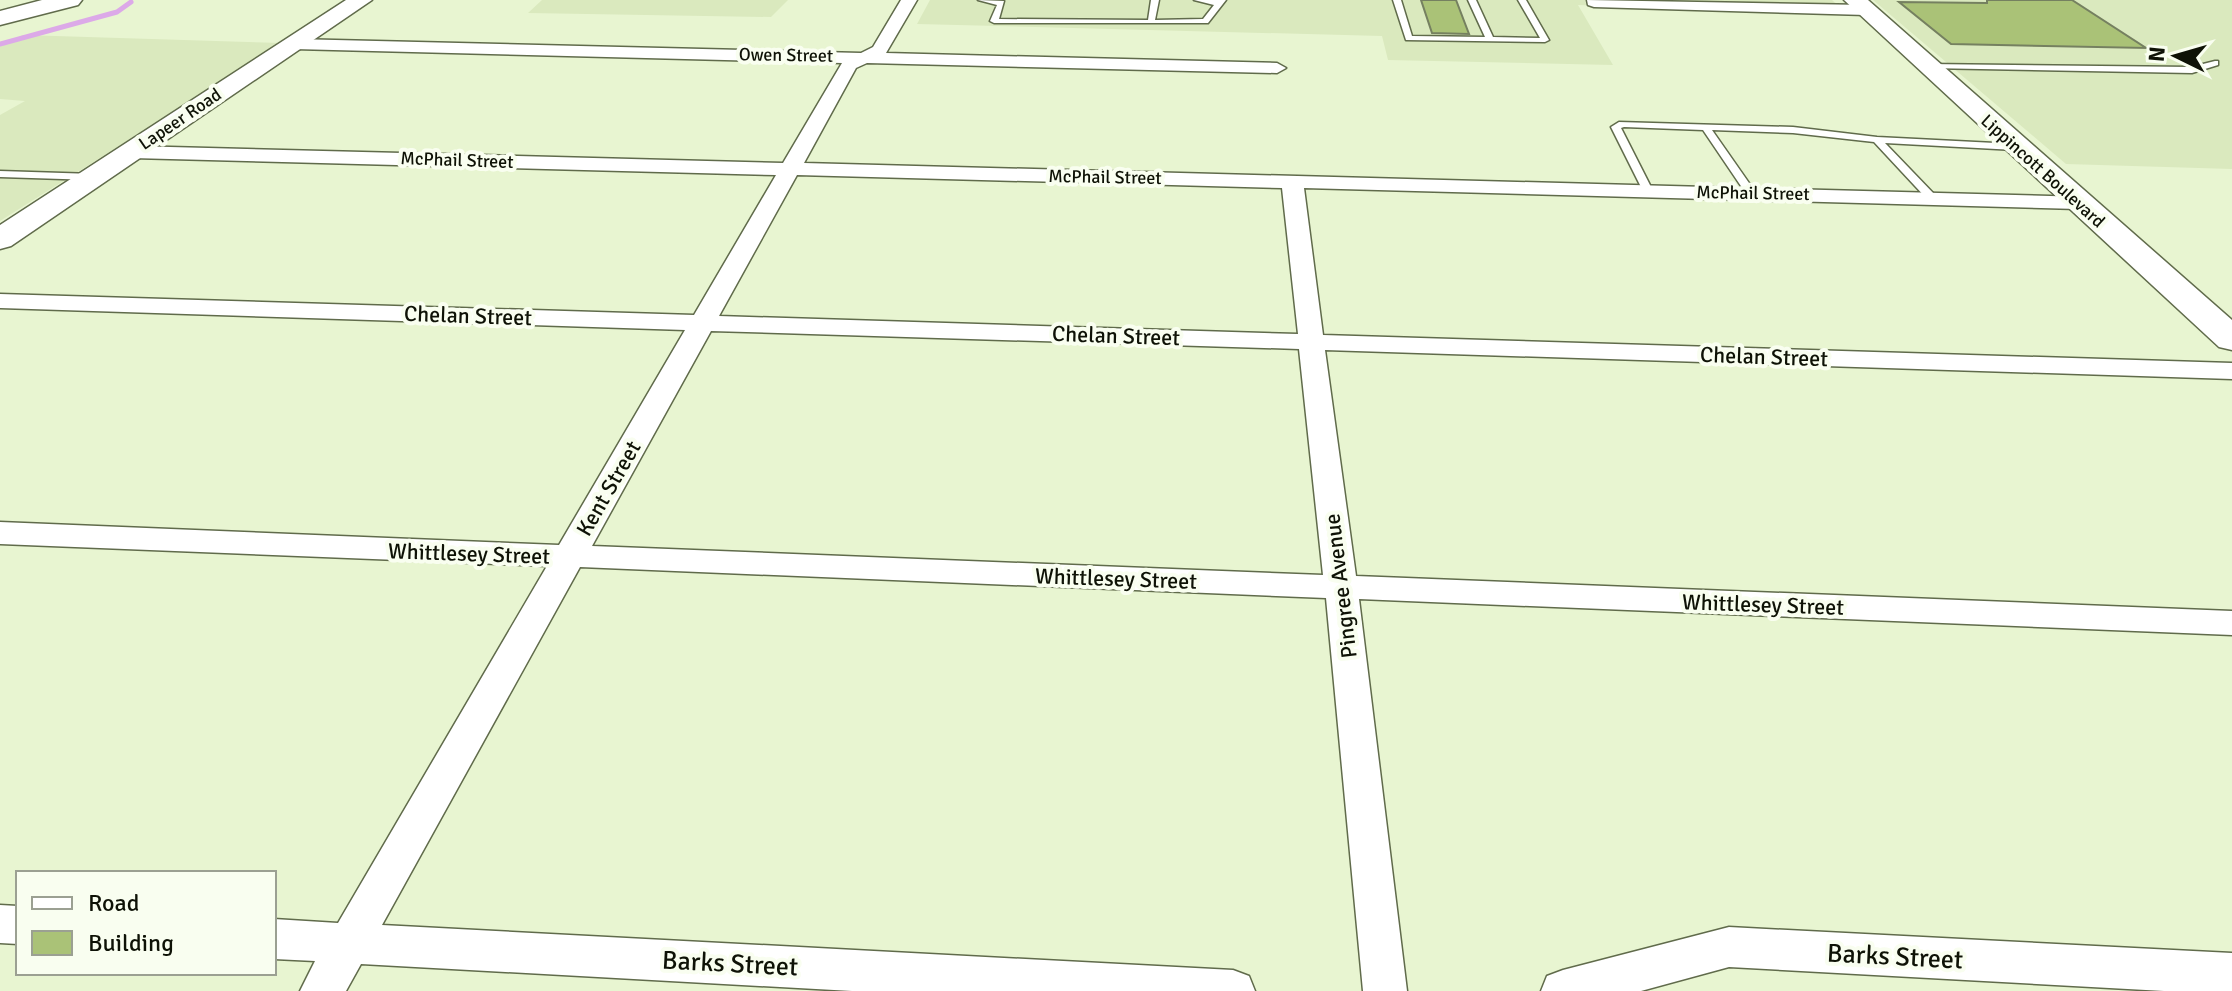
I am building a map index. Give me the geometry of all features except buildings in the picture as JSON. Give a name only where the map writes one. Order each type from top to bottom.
[{"type":"highway","points":[[0,18],[70,0]]},
{"type":"street","name":"Lapeer Road","points":[[0,239],[361,0]]},
{"type":"street","name":"Kent Street","points":[[322,991],[849,65],[880,50],[909,0]]},
{"type":"street","points":[[1594,2],[1860,5]]},
{"type":"street","name":"Lippincott Boulevard","points":[[1860,5],[2232,339]]},
{"type":"street","name":"Owen Street","points":[[294,44],[1277,68]]},
{"type":"street","name":"McPhail Street","points":[[132,152],[2078,202]]},
{"type":"street","name":"Pingree Avenue","points":[[1292,181],[1385,991]]},
{"type":"street","name":"Chelan Street","points":[[0,301],[2232,371]]},
{"type":"street","name":"Whittlesey Street","points":[[0,533],[2232,623]]},
{"type":"street","name":"Barks Street","points":[[276,939],[1233,991]]},
{"type":"street","name":"Barks Street","points":[[1563,991],[1729,947],[2232,974]]},
{"type":"lane","points":[[982,0],[1001,1],[994,21],[1205,21],[1220,2]]},
{"type":"lane","points":[[1151,22],[1155,0]]},
{"type":"lane","points":[[1198,0],[1220,2]]},
{"type":"lane","points":[[1397,0],[1409,38],[1545,40],[1522,0]]},
{"type":"lane","points":[[1472,0],[1490,40]]},
{"type":"lane","points":[[1927,66],[2192,70],[2215,63]]},
{"type":"lane","points":[[1648,191],[1616,127],[1622,124],[1793,130],[1877,140],[2015,147]]},
{"type":"lane","points":[[1705,126],[1751,193]]},
{"type":"lane","points":[[1877,140],[1932,198]]},
{"type":"lane","points":[[0,174],[94,177]]},
{"type":"shaded area","points":[[542,0],[788,0],[771,17],[528,13]]},
{"type":"shaded area","points":[[930,0],[1832,0],[1846,13],[1578,5],[1613,65],[1388,60],[1382,36],[917,24]]},
{"type":"shaded area","points":[[1873,0],[2232,0],[2232,169],[2066,164]]},
{"type":"shaded area","points":[[23,35],[282,43],[0,221],[0,115],[25,101],[0,99],[0,46]]},
{"type":"waterway","points":[[0,44],[117,12],[131,2]]}]
